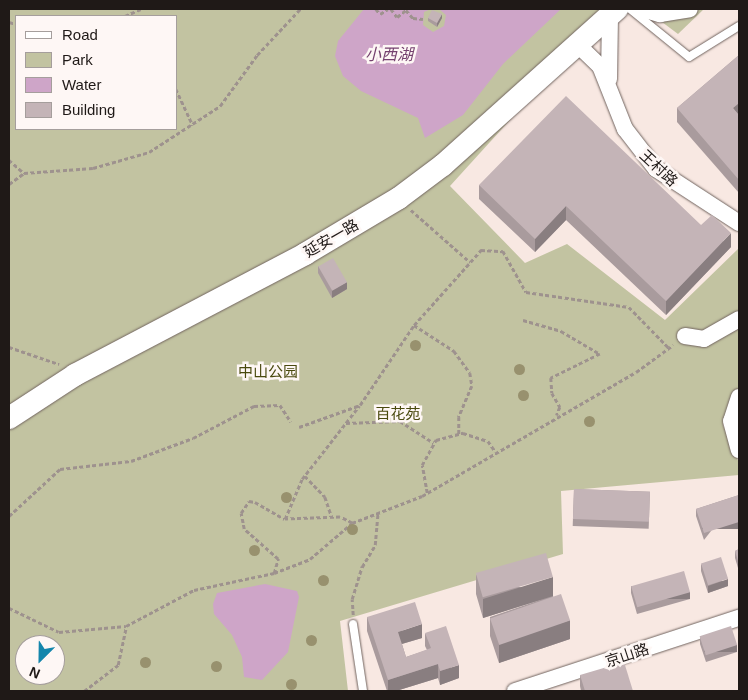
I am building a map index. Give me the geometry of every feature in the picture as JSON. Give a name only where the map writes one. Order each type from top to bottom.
[{"type":"main road","name":"延安一路","points":[[9,418],[75,376],[305,254],[399,198],[443,165],[577,44],[619,11]]},
{"type":"street","points":[[642,9],[660,14],[690,9]]},
{"type":"street","name":"王村路","points":[[609,86],[619,11]]},
{"type":"street","name":"王村路","points":[[577,44],[595,59],[609,86],[625,129],[656,169],[739,223]]},
{"type":"street","points":[[685,336],[704,339],[739,319]]},
{"type":"street","points":[[739,396],[731,421],[739,450]]},
{"type":"street","name":"京山路","points":[[515,691],[739,618]]},
{"type":"lane","points":[[619,11],[689,57],[739,26]]},
{"type":"lane","points":[[353,624],[363,691]]},
{"type":"path","points":[[128,15],[141,9]]},
{"type":"path","points":[[9,184],[24,173],[124,163],[193,125],[235,90],[257,55],[300,9]]},
{"type":"path","points":[[376,9],[380,14],[390,9],[397,17],[406,10],[413,18],[423,19]]},
{"type":"path","points":[[178,93],[193,125]]},
{"type":"path","points":[[9,160],[24,173]]},
{"type":"path","points":[[399,198],[470,262]]},
{"type":"path","points":[[285,519],[305,476],[360,405],[414,325],[481,250],[502,251],[526,292],[628,307],[669,348]]},
{"type":"path","points":[[523,320],[561,331],[600,354],[552,378],[552,393],[560,407],[556,417]]},
{"type":"path","points":[[414,325],[454,351],[467,367],[472,386],[459,417],[459,434]]},
{"type":"path","points":[[9,608],[58,632],[126,626],[194,590],[274,573],[310,559],[352,523],[427,493],[495,451],[556,417],[669,348],[685,336]]},
{"type":"path","points":[[9,346],[42,355]]},
{"type":"path","points":[[9,516],[60,469],[131,461],[193,438],[254,406],[280,405],[291,422]]},
{"type":"path","points":[[299,427],[360,405]]},
{"type":"path","points":[[346,423],[400,421],[434,443]]},
{"type":"path","points":[[427,493],[422,465],[434,443],[459,434],[476,435],[495,451]]},
{"type":"path","points":[[305,476],[325,497],[332,518]]},
{"type":"path","points":[[274,573],[278,559],[244,529],[241,513],[249,501],[255,502],[285,519],[332,518],[352,523]]},
{"type":"path","points":[[353,624],[352,599],[362,567],[375,545],[378,513]]},
{"type":"path","points":[[84,691],[118,665],[126,626]]},
{"type":"green space","name":"中山公园","points":[[9,9],[611,9],[450,186],[525,263],[567,244],[665,320],[739,248],[739,399],[723,425],[739,463],[739,475],[561,491],[563,554],[340,621],[348,691],[9,691]]},
{"type":"green space","points":[[654,9],[704,9],[678,34],[650,13]]},
{"type":"water","name":"小西湖","points":[[364,9],[431,9],[424,12],[423,25],[433,32],[444,26],[446,15],[439,9],[561,9],[503,64],[463,115],[425,138],[418,118],[361,91],[343,76],[335,56],[338,41]]},
{"type":"water","points":[[265,584],[297,591],[299,597],[288,652],[262,680],[244,677],[242,657],[232,635],[214,614],[213,604],[217,593]]},
{"type":"building","points":[[432,10],[442,14],[437,23],[428,18]]},
{"type":"building","points":[[739,55],[739,103],[733,108],[739,115],[739,180],[677,108]]},
{"type":"building","points":[[566,96],[701,225],[712,215],[731,233],[666,301],[566,206],[535,239],[479,185]]},
{"type":"building","points":[[333,258],[347,282],[332,291],[318,266]]},
{"type":"building","points":[[574,489],[650,492],[649,522],[573,519]]},
{"type":"building","points":[[739,495],[739,522],[704,533],[696,509]]},
{"type":"building","points":[[739,549],[739,560],[738,561],[735,551]]},
{"type":"building","points":[[546,553],[553,577],[483,597],[476,573]]},
{"type":"building","points":[[721,557],[728,579],[708,585],[701,563]]},
{"type":"building","points":[[684,571],[690,592],[637,607],[631,586]]},
{"type":"building","points":[[561,594],[570,620],[499,645],[490,618]]},
{"type":"building","points":[[415,602],[422,624],[398,632],[406,657],[431,648],[425,633],[446,626],[459,665],[440,671],[438,664],[388,680],[367,617]]},
{"type":"building","points":[[731,626],[737,645],[706,655],[700,636]]},
{"type":"building","points":[[624,662],[633,691],[585,691],[580,675]]},
{"type":"park label","name":"百花苑","points":[[398,414]]}]
